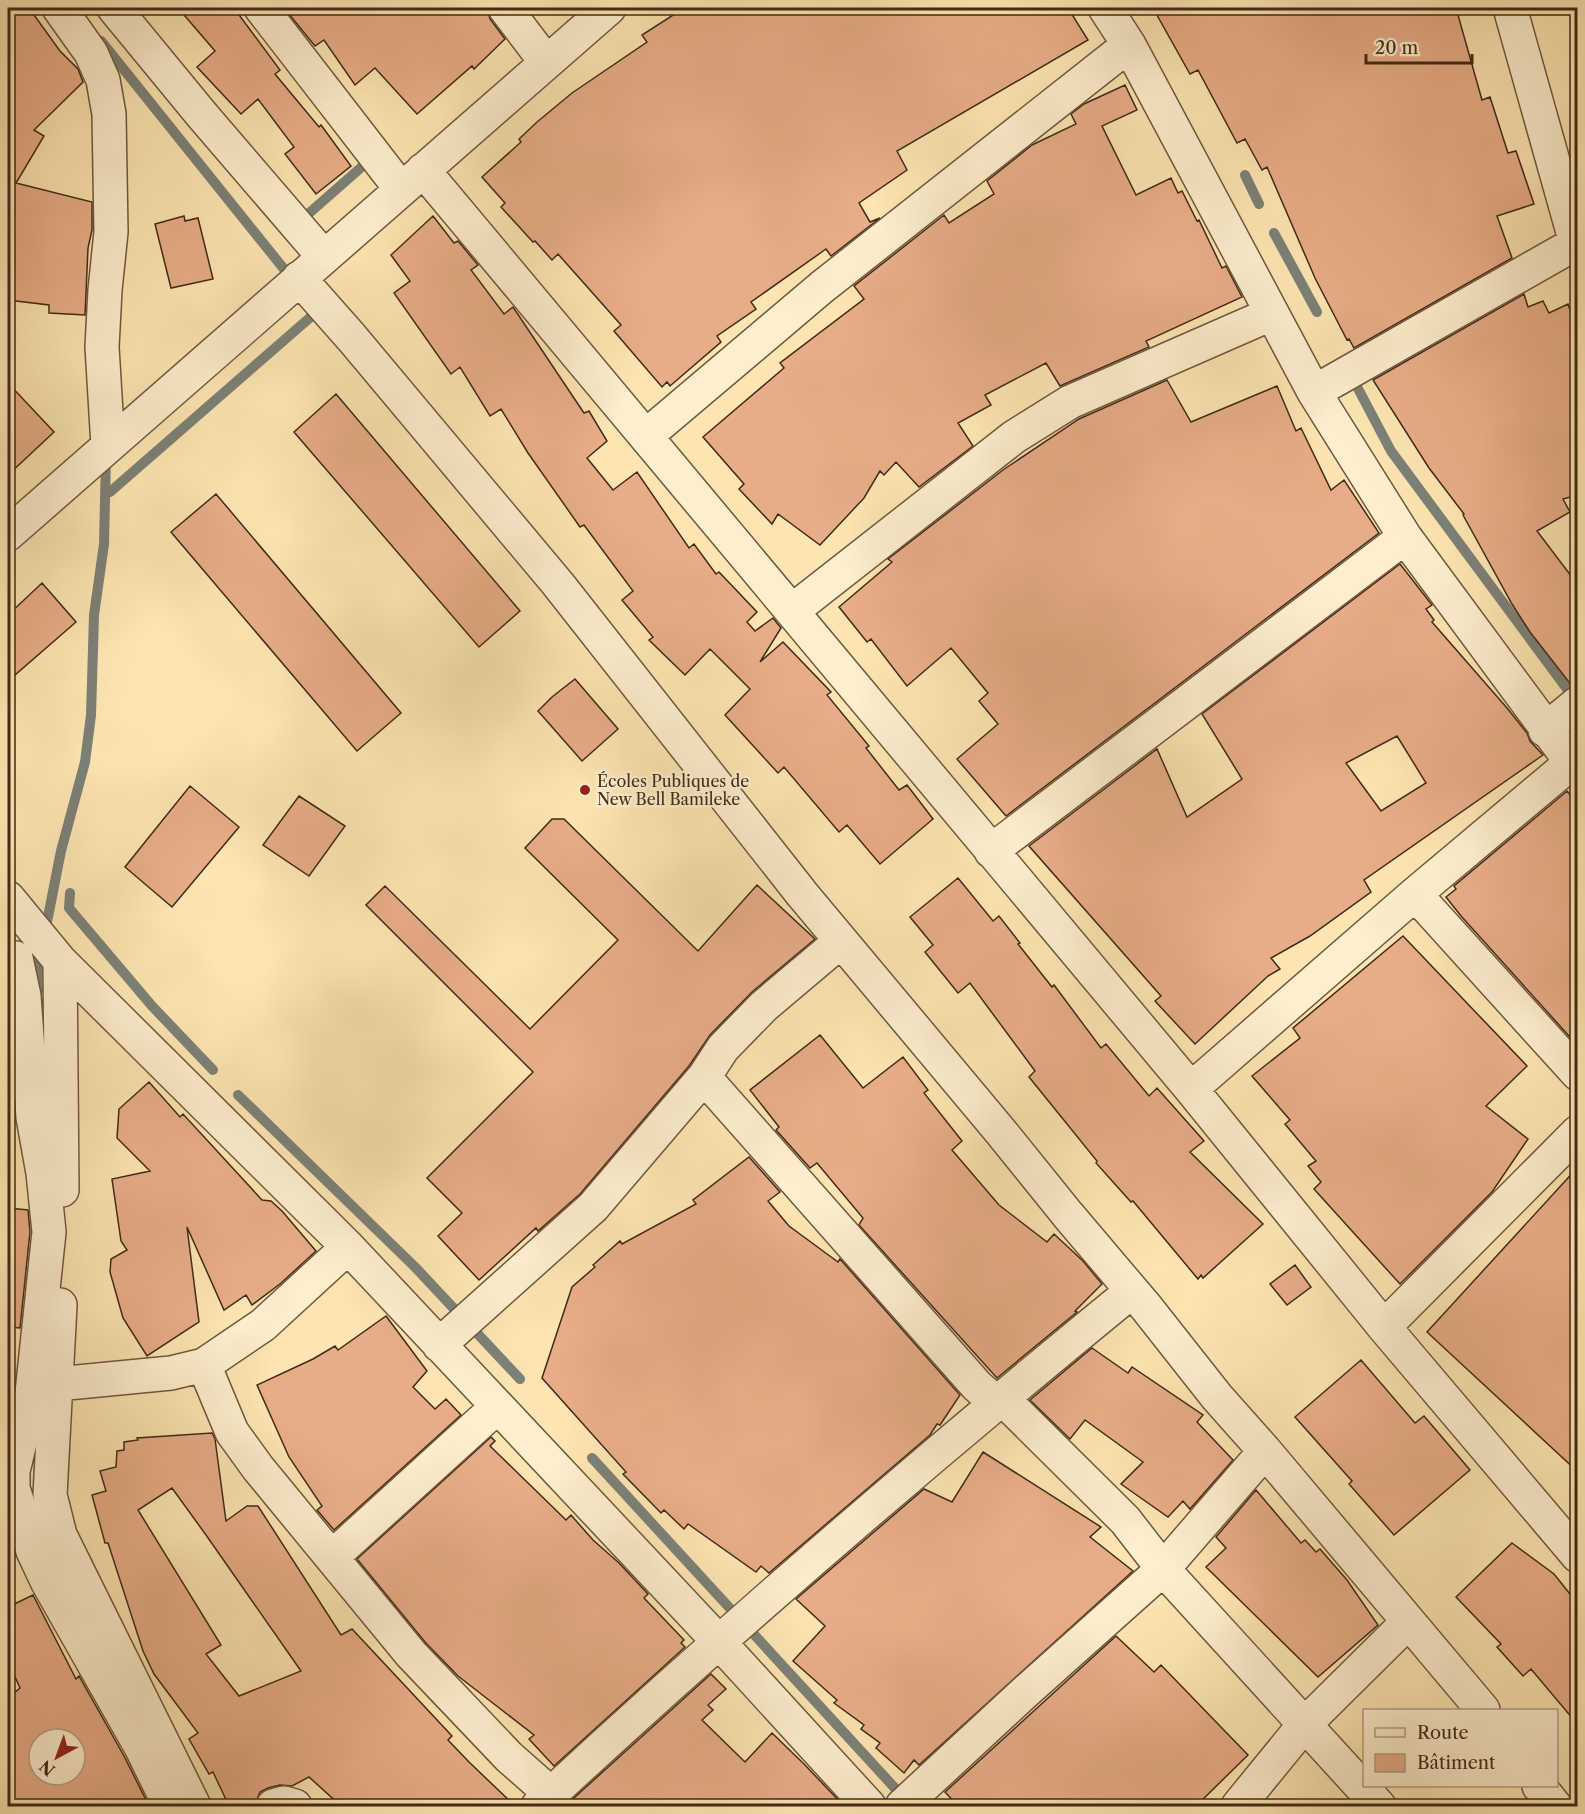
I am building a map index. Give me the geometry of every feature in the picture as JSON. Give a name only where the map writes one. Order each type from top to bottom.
[{"type":"street","points":[[59,8],[91,53],[103,80],[109,114],[111,232],[102,346],[108,446]]},
{"type":"street","points":[[114,8],[324,257]]},
{"type":"street","points":[[261,8],[412,179],[646,436],[1191,1089],[1384,1327],[1578,1556]]},
{"type":"street","points":[[505,8],[546,62]]},
{"type":"street","points":[[8,534],[609,8]]},
{"type":"street","points":[[1105,8],[1129,45],[1314,392],[1405,537],[1574,767],[1415,894],[1191,1089]]},
{"type":"street","points":[[1314,392],[1577,243],[1510,8]]},
{"type":"street","points":[[646,436],[822,287],[1129,45]]},
{"type":"street","points":[[299,278],[558,584],[841,941],[1001,1132],[1217,1397],[1482,1709]]},
{"type":"street","points":[[792,611],[1014,437],[1070,402],[1271,314]]},
{"type":"street","points":[[991,851],[1405,537]]},
{"type":"street","points":[[1545,730],[1578,703]]},
{"type":"street","points":[[1415,894],[1578,1074]]},
{"type":"street","points":[[8,1001],[16,958],[16,909]]},
{"type":"street","points":[[16,909],[60,961],[348,1246],[719,1642],[869,1806]]},
{"type":"street","points":[[440,1346],[593,1207],[704,1077],[723,1048],[758,1012],[841,941]]},
{"type":"street","points":[[16,958],[24,996],[32,1106],[43,1173],[49,1232],[32,1393],[13,1459],[13,1488],[33,1551],[47,1581],[141,1747],[170,1806]]},
{"type":"street","points":[[60,961],[62,1221],[57,1384],[50,1495],[60,1535],[194,1806]]},
{"type":"street","points":[[704,1077],[977,1386],[992,1399],[1002,1398]]},
{"type":"street","points":[[1384,1327],[1578,1132]]},
{"type":"street","points":[[57,1384],[171,1373],[204,1365],[263,1325],[348,1246]]},
{"type":"street","points":[[204,1365],[232,1432],[258,1468],[411,1654],[509,1757],[545,1800],[719,1642],[1002,1398],[1132,1291]]},
{"type":"street","points":[[1002,1398],[1125,1520],[1163,1569],[1378,1806]]},
{"type":"street","points":[[332,1557],[498,1407]]},
{"type":"street","points":[[902,1806],[1163,1569],[1265,1451]]},
{"type":"street","points":[[1238,1806],[1304,1725],[1408,1622]]},
{"type":"street","points":[[1541,1787],[1555,1806]]},
{"type":"street","points":[[273,1806],[284,1803],[295,1806]]},
{"type":"building","points":[[8,8],[29,8],[60,51],[78,69],[83,82],[34,130],[44,136],[16,183],[92,202],[85,315],[49,313],[49,305],[8,300]]},
{"type":"building","points":[[178,8],[234,8],[280,70],[275,74],[319,127],[321,125],[351,166],[316,194],[285,154],[294,147],[258,99],[241,114],[197,67],[215,51]]},
{"type":"building","points":[[284,8],[487,8],[490,19],[505,39],[474,69],[472,66],[417,114],[375,68],[355,85],[324,40],[315,46]]},
{"type":"building","points":[[684,8],[1068,8],[1088,40],[897,151],[907,170],[859,203],[870,222],[880,218],[831,256],[826,249],[751,302],[756,309],[717,336],[721,342],[670,386],[667,382],[662,387],[614,331],[621,325],[558,254],[552,260],[535,241],[533,242],[501,207],[505,203],[482,177],[521,142],[519,139],[537,122],[572,93],[647,42],[642,35]]},
{"type":"building","points":[[1153,8],[1456,8],[1482,100],[1490,97],[1508,153],[1516,151],[1534,204],[1497,216],[1512,258],[1354,348],[1349,339],[1347,340],[1315,278],[1267,167],[1262,170],[1245,139],[1237,143],[1198,70],[1190,74]]},
{"type":"building","points":[[1125,85],[1137,110],[1102,126],[1136,195],[1171,178],[1178,193],[1182,191],[1222,268],[1226,266],[1242,297],[1146,341],[1149,347],[1060,386],[1046,363],[985,395],[991,405],[958,423],[973,446],[919,487],[896,462],[884,475],[880,471],[864,498],[820,545],[778,514],[772,524],[739,489],[744,484],[703,437],[784,368],[780,363],[864,299],[854,286],[944,215],[949,223],[994,194],[987,181],[1032,145],[1076,124],[1071,114],[1084,104]]},
{"type":"building","points":[[184,216],[185,221],[198,218],[213,279],[171,288],[155,224]]},
{"type":"building","points":[[433,216],[454,243],[458,241],[478,265],[471,270],[504,314],[513,307],[584,413],[589,411],[607,441],[587,458],[613,490],[637,472],[689,548],[694,544],[716,574],[719,572],[757,612],[747,622],[755,631],[773,618],[781,628],[760,662],[783,642],[831,692],[827,695],[869,746],[866,748],[899,790],[907,785],[933,819],[880,864],[847,825],[839,832],[784,767],[778,773],[725,715],[750,689],[710,649],[685,675],[649,640],[653,637],[622,600],[633,591],[584,525],[580,527],[528,453],[501,409],[490,416],[460,367],[451,374],[394,293],[410,281],[391,255]]},
{"type":"building","points":[[1524,294],[1528,307],[1543,301],[1549,313],[1568,304],[1578,333],[1578,495],[1563,499],[1570,512],[1537,531],[1578,585],[1578,685],[1572,686],[1530,632],[1512,604],[1464,514],[1429,468],[1373,380]]},
{"type":"building","points":[[1167,380],[1191,422],[1277,386],[1296,431],[1301,428],[1331,490],[1344,480],[1379,533],[1006,816],[957,759],[998,724],[979,701],[988,693],[951,648],[907,686],[871,639],[867,642],[839,607],[892,562],[888,559],[1003,470],[1079,419]]},
{"type":"building","points":[[8,383],[54,432],[8,475]]},
{"type":"building","points":[[336,394],[520,611],[479,647],[294,432]]},
{"type":"building","points":[[216,494],[401,713],[357,751],[171,532]]},
{"type":"building","points":[[1400,564],[1432,605],[1426,609],[1434,620],[1432,622],[1507,708],[1527,733],[1530,741],[1543,755],[1364,880],[1371,892],[1310,936],[1271,958],[1280,969],[1268,976],[1195,1044],[1155,1001],[1161,996],[1029,846],[1157,749],[1187,817],[1242,779],[1202,714]],"holes":[[[1397,736],[1426,783],[1381,811],[1346,763]]]},
{"type":"building","points":[[42,583],[76,622],[8,681],[8,615]]},
{"type":"building","points":[[575,679],[618,729],[582,761],[538,711]]},
{"type":"building","points":[[190,786],[239,827],[172,907],[125,867]]},
{"type":"building","points":[[1567,791],[1578,804],[1578,1046],[1446,897],[1456,889],[1454,886]]},
{"type":"building","points":[[299,796],[345,826],[309,876],[263,845]]},
{"type":"building","points":[[552,819],[564,819],[698,951],[757,885],[815,939],[752,992],[710,1035],[689,1066],[580,1194],[538,1231],[536,1228],[479,1280],[438,1236],[462,1213],[427,1178],[533,1072],[366,905],[385,886],[530,1029],[618,940],[525,848]]},
{"type":"building","points":[[958,878],[993,921],[999,916],[1020,943],[1018,944],[1052,987],[1054,985],[1101,1048],[1106,1044],[1149,1096],[1157,1088],[1204,1141],[1190,1152],[1263,1224],[1203,1278],[1201,1275],[1198,1279],[1133,1201],[1131,1202],[1096,1163],[1097,1161],[1029,1077],[1035,1071],[970,983],[958,993],[925,952],[933,945],[910,917]]},
{"type":"building","points":[[1403,936],[1527,1066],[1486,1106],[1528,1139],[1492,1192],[1400,1284],[1314,1189],[1321,1182],[1308,1166],[1316,1161],[1285,1124],[1290,1120],[1252,1076],[1300,1038],[1293,1028]]},
{"type":"building","points":[[820,1035],[863,1088],[903,1057],[928,1090],[924,1093],[962,1141],[952,1150],[999,1205],[1047,1242],[1054,1234],[1083,1261],[1102,1284],[1075,1311],[1077,1312],[997,1378],[859,1225],[863,1218],[817,1163],[810,1168],[776,1130],[779,1127],[750,1090]]},
{"type":"building","points":[[149,1082],[180,1117],[183,1114],[262,1200],[271,1201],[282,1211],[316,1251],[280,1284],[252,1305],[246,1295],[224,1310],[187,1227],[199,1322],[147,1356],[123,1318],[110,1272],[111,1259],[127,1250],[121,1241],[112,1179],[150,1171],[117,1138],[119,1109]]},
{"type":"building","points":[[749,1157],[780,1192],[768,1201],[789,1226],[838,1262],[840,1259],[960,1395],[940,1425],[937,1424],[930,1435],[769,1573],[761,1566],[756,1572],[688,1524],[684,1529],[664,1510],[661,1513],[623,1474],[626,1472],[542,1378],[572,1287],[620,1241],[622,1244],[696,1204],[693,1200]]},
{"type":"building","points":[[1578,1167],[1578,1472],[1427,1332]]},
{"type":"building","points":[[8,1208],[28,1210],[30,1232],[20,1328],[8,1327]]},
{"type":"building","points":[[1295,1265],[1311,1287],[1287,1305],[1270,1284]]},
{"type":"building","points":[[386,1316],[427,1371],[413,1387],[435,1409],[446,1399],[461,1415],[334,1530],[317,1510],[322,1506],[289,1457],[257,1385],[335,1346],[338,1350]]},
{"type":"building","points":[[1092,1348],[1128,1373],[1132,1367],[1203,1415],[1197,1422],[1233,1460],[1190,1509],[1183,1501],[1168,1517],[1121,1484],[1143,1462],[1085,1420],[1070,1439],[1030,1400]]},
{"type":"building","points":[[1361,1360],[1415,1423],[1424,1416],[1470,1470],[1394,1535],[1349,1484],[1352,1481],[1295,1417]]},
{"type":"building","points":[[212,1433],[215,1439],[226,1521],[247,1506],[258,1506],[341,1635],[352,1629],[452,1736],[448,1740],[515,1806],[341,1806],[309,1777],[292,1786],[280,1785],[260,1792],[255,1804],[229,1806],[213,1772],[209,1774],[189,1739],[198,1733],[154,1674],[143,1651],[108,1543],[105,1543],[92,1495],[106,1491],[100,1471],[116,1467],[117,1451],[124,1450],[124,1442],[138,1440],[137,1438]],"holes":[[[172,1488],[301,1671],[239,1696],[206,1654],[221,1645],[138,1510]]]},
{"type":"building","points":[[491,1437],[495,1441],[490,1446],[566,1520],[571,1515],[593,1540],[619,1563],[648,1594],[644,1598],[684,1640],[681,1643],[685,1647],[554,1766],[529,1739],[534,1735],[458,1676],[425,1642],[357,1559]]},
{"type":"building","points":[[983,1452],[1101,1527],[1090,1537],[1133,1571],[919,1765],[914,1760],[904,1773],[876,1748],[880,1743],[861,1729],[864,1725],[834,1703],[837,1700],[793,1661],[825,1626],[796,1599],[924,1489],[952,1502]]},
{"type":"building","points":[[1256,1490],[1301,1543],[1305,1540],[1316,1552],[1320,1549],[1347,1580],[1378,1625],[1318,1677],[1206,1567],[1226,1548],[1216,1537]]},
{"type":"building","points":[[1512,1543],[1554,1574],[1578,1604],[1578,1725],[1531,1669],[1523,1676],[1497,1647],[1501,1644],[1456,1597]]},
{"type":"building","points":[[33,1595],[76,1679],[79,1676],[149,1806],[8,1806],[8,1698],[20,1688],[8,1661],[8,1607]]},
{"type":"building","points":[[1116,1636],[1154,1672],[1161,1665],[1248,1755],[1196,1806],[958,1806],[945,1792]]},
{"type":"building","points":[[711,1674],[726,1689],[708,1705],[713,1710],[702,1720],[745,1762],[772,1733],[844,1806],[565,1806]]},
{"type":"waterway","points":[[101,41],[292,279]]},
{"type":"waterway","points":[[299,222],[373,157]]},
{"type":"waterway","points":[[1245,175],[1259,204]]},
{"type":"waterway","points":[[1274,233],[1317,312]]},
{"type":"waterway","points":[[110,492],[321,308]]},
{"type":"waterway","points":[[1354,381],[1391,451],[1576,701]]},
{"type":"waterway","points":[[45,932],[61,851],[85,762],[91,715],[94,615],[104,544],[106,456]]},
{"type":"waterway","points":[[70,893],[69,908],[152,1006],[213,1070]]},
{"type":"waterway","points":[[38,991],[37,973],[42,948]]},
{"type":"waterway","points":[[238,1095],[415,1267],[520,1379]]},
{"type":"waterway","points":[[592,1458],[904,1798]]},
{"type":"place","name":"Écoles Publiques de New Bell Bamileke","points":[[585,790]]}]
